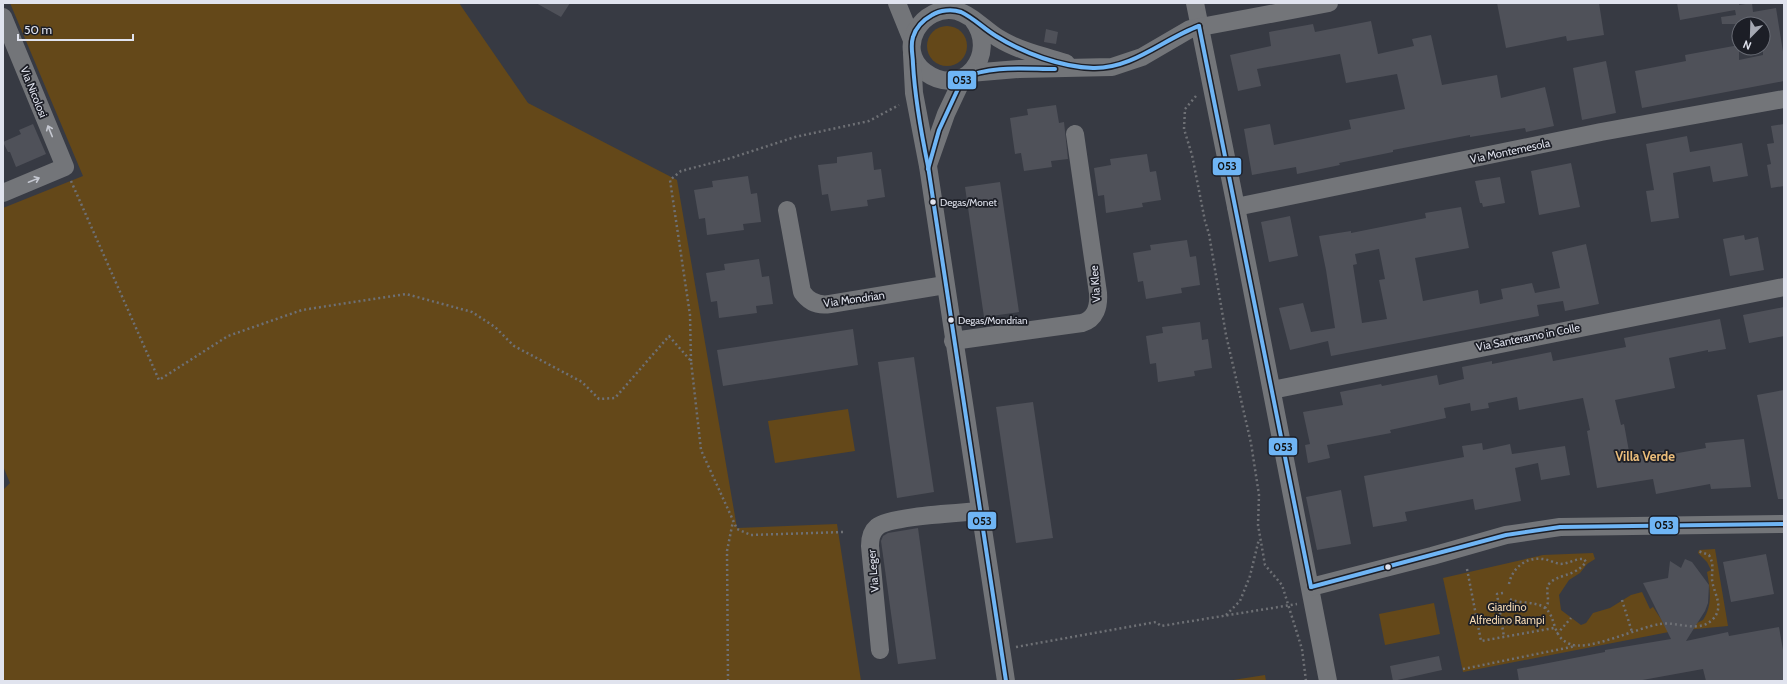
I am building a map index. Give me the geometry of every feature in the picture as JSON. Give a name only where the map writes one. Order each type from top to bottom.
[{"type":"street","points":[[897,3],[918,66],[932,76],[948,81],[967,75],[1004,70],[1064,69],[1075,67],[1100,68],[1123,64],[1147,54],[1185,30],[1199,26],[1329,3]]},
{"type":"street","points":[[1195,3],[1328,681]]},
{"type":"street","points":[[1006,681],[953,341],[928,166],[914,97],[912,47],[918,25],[926,18],[941,11],[950,10],[961,12],[998,38],[1013,46],[1075,67]]},
{"type":"street","points":[[928,166],[946,114],[967,75],[979,60],[982,46],[980,33],[961,12]]},
{"type":"street","name":"Via Nicolosi","points":[[3,17],[65,167]]},
{"type":"street","name":"Via Montemesola","points":[[1236,207],[1601,132],[1784,99]]},
{"type":"street","name":"Via Klee","points":[[953,341],[1082,323],[1088,321],[1095,313],[1098,302],[1098,293],[1075,134]]},
{"type":"street","points":[[3,193],[65,167]]},
{"type":"street","name":"Via Mondrian","points":[[787,210],[802,292],[811,302],[825,305],[945,285]]},
{"type":"street","name":"Via Santeramo in Colle","points":[[1272,390],[1784,287]]},
{"type":"street","name":"Via Leger","points":[[880,650],[870,546],[871,537],[876,528],[891,520],[980,511]]},
{"type":"street","points":[[1312,594],[1432,556],[1506,535],[1560,527],[1784,524]]},
{"type":"path","points":[[1211,82],[1196,85],[1196,96],[1185,109],[1184,129],[1192,155],[1209,234],[1226,334],[1251,443],[1259,495],[1258,525],[1265,566],[1282,585],[1302,649],[1306,681]]},
{"type":"path","points":[[844,532],[751,536],[736,529],[702,450],[691,361],[690,315],[670,180],[681,171],[731,158],[795,137],[869,121],[914,97]]},
{"type":"path","points":[[65,167],[159,380],[228,336],[302,310],[406,294],[472,312],[495,327],[514,346],[582,382],[599,399],[615,398],[669,336],[691,361]]},
{"type":"path","points":[[728,681],[727,551],[733,520]]},
{"type":"path","points":[[1226,616],[1240,601],[1250,576],[1260,537]]},
{"type":"path","points":[[1463,669],[1577,646],[1592,645],[1660,624],[1703,625],[1714,618],[1718,606],[1712,577],[1714,564],[1710,555],[1698,551]]},
{"type":"path","points":[[1509,584],[1510,579],[1518,567],[1528,560],[1544,559],[1561,564],[1584,559],[1586,562],[1574,573],[1554,580],[1549,585],[1547,593],[1548,603],[1545,608]]},
{"type":"path","points":[[1467,569],[1481,641],[1554,628]]},
{"type":"path","points":[[1503,593],[1497,594],[1504,637]]},
{"type":"path","points":[[1001,650],[1156,622],[1161,626],[1226,616],[1287,605],[1312,594]]},
{"type":"path","points":[[1510,599],[1517,603],[1545,608],[1550,613],[1557,634],[1569,644],[1577,646]]},
{"type":"path","points":[[1622,600],[1632,632]]},
{"type":"path","points":[[1557,634],[1571,618]]},
{"type":"green space","points":[[10,3],[459,3],[528,103],[677,180],[737,528],[837,524],[861,681],[3,681],[3,490],[10,483],[3,466],[3,208],[83,176]]},
{"type":"green space","points":[[947,26],[955,28],[961,32],[965,38],[967,46],[965,54],[961,60],[955,64],[947,66],[939,64],[933,60],[929,54],[927,46],[929,38],[933,32],[939,28]]},
{"type":"green space","points":[[848,409],[855,451],[775,463],[768,421]]},
{"type":"green space","name":"Giardino Alfredino Rampi","points":[[1715,549],[1728,626],[1674,631],[1463,672],[1443,578],[1543,555],[1593,553],[1595,559],[1587,564],[1580,573],[1569,580],[1559,595],[1561,610],[1581,625],[1586,623],[1593,613],[1610,608],[1631,595],[1642,592],[1650,609],[1653,607],[1663,622],[1697,623],[1703,620],[1708,609],[1710,591],[1707,572],[1711,570],[1707,562],[1698,553],[1699,550]]},
{"type":"green space","points":[[1434,603],[1440,634],[1385,645],[1379,614]]},
{"type":"green space","points":[[1265,675],[1266,681],[1227,681]]},
{"type":"building","points":[[536,3],[570,3],[561,17]]},
{"type":"building","points":[[1497,3],[1599,3],[1604,35],[1567,41],[1566,36],[1506,48]]},
{"type":"building","points":[[1677,3],[1739,3],[1739,5],[1752,3],[1753,12],[1776,8],[1784,58],[1784,81],[1642,108],[1635,71],[1686,61],[1685,55],[1731,46],[1731,56],[1739,56],[1739,60],[1758,56],[1771,56],[1771,16],[1731,16],[1731,24],[1722,24],[1721,17],[1736,15],[1735,10],[1680,20]]},
{"type":"building","points":[[1371,21],[1378,54],[1414,46],[1412,39],[1431,35],[1442,85],[1497,75],[1501,98],[1545,87],[1554,126],[1526,132],[1525,128],[1470,137],[1470,135],[1393,150],[1393,152],[1339,163],[1340,165],[1297,174],[1296,167],[1252,175],[1244,129],[1270,124],[1274,145],[1351,129],[1349,120],[1405,109],[1397,74],[1346,83],[1340,54],[1257,69],[1261,86],[1238,91],[1230,55],[1271,46],[1269,32],[1313,24],[1315,32]]},
{"type":"building","points":[[1046,29],[1058,32],[1056,44],[1044,42]]},
{"type":"building","points":[[1606,61],[1616,113],[1582,120],[1573,68]]},
{"type":"building","points":[[1056,105],[1059,123],[1064,122],[1068,159],[1051,161],[1052,167],[1024,171],[1021,153],[1015,154],[1010,118],[1028,115],[1027,109]]},
{"type":"building","points":[[33,124],[46,154],[16,167],[10,152],[8,152],[3,142],[21,134],[19,130]]},
{"type":"building","points":[[1784,124],[1784,186],[1771,188],[1767,165],[1771,164],[1767,144],[1774,143],[1771,126]]},
{"type":"building","points":[[1687,136],[1690,152],[1742,143],[1748,176],[1713,182],[1710,166],[1673,173],[1679,218],[1651,222],[1646,191],[1654,190],[1646,144]]},
{"type":"building","points":[[872,152],[874,170],[881,169],[885,197],[867,200],[868,206],[831,211],[828,194],[822,195],[818,165],[837,163],[837,157]]},
{"type":"building","points":[[1147,154],[1150,172],[1156,171],[1161,200],[1142,203],[1143,207],[1106,213],[1104,195],[1098,196],[1094,168],[1111,165],[1110,159]]},
{"type":"building","points":[[1571,163],[1580,207],[1539,215],[1531,171]]},
{"type":"building","points":[[748,176],[751,194],[757,193],[761,222],[743,224],[744,230],[707,235],[705,218],[699,219],[694,190],[713,187],[712,181]]},
{"type":"building","points":[[1500,177],[1505,203],[1483,207],[1482,203],[1480,203],[1475,181]]},
{"type":"building","points":[[1000,182],[1019,312],[984,317],[965,187]]},
{"type":"building","points":[[1461,207],[1469,248],[1415,258],[1423,301],[1478,290],[1480,304],[1503,299],[1501,289],[1532,283],[1535,293],[1560,288],[1552,252],[1586,244],[1599,304],[1565,311],[1563,301],[1537,305],[1539,316],[1331,356],[1328,341],[1290,350],[1279,308],[1303,303],[1311,332],[1335,328],[1319,236],[1351,231],[1351,233],[1426,218],[1425,213]],"holes":[[[1379,249],[1385,279],[1379,280],[1387,319],[1362,323],[1353,265],[1357,264],[1355,254]]]},
{"type":"building","points":[[1290,216],[1298,256],[1269,262],[1261,222]]},
{"type":"building","points":[[1744,235],[1745,240],[1758,237],[1764,270],[1730,276],[1723,239]]},
{"type":"building","points":[[1187,240],[1190,257],[1196,256],[1200,285],[1181,288],[1182,293],[1146,299],[1143,281],[1138,282],[1133,253],[1151,250],[1150,245]]},
{"type":"building","points":[[759,259],[762,277],[769,276],[773,304],[756,306],[757,313],[719,318],[717,301],[711,302],[706,273],[725,270],[724,264]]},
{"type":"building","points":[[1784,307],[1784,336],[1749,343],[1743,315]]},
{"type":"building","points":[[1720,319],[1726,349],[1708,352],[1708,350],[1669,358],[1675,388],[1615,400],[1621,425],[1624,424],[1630,457],[1666,450],[1667,455],[1706,448],[1705,443],[1744,439],[1751,487],[1711,489],[1710,484],[1656,494],[1653,479],[1597,488],[1587,431],[1590,430],[1583,398],[1519,410],[1517,397],[1488,403],[1489,408],[1471,411],[1470,403],[1444,408],[1446,418],[1390,430],[1391,433],[1327,445],[1330,458],[1308,463],[1305,445],[1310,444],[1303,412],[1343,405],[1340,392],[1381,384],[1382,386],[1437,375],[1439,385],[1464,379],[1462,367],[1492,361],[1492,364],[1551,352],[1553,361],[1626,347],[1624,338]]},
{"type":"building","points":[[1200,322],[1202,340],[1208,339],[1212,368],[1194,371],[1195,376],[1158,382],[1156,363],[1150,364],[1146,336],[1163,333],[1162,327]]},
{"type":"building","points":[[853,329],[858,365],[723,386],[717,350]]},
{"type":"building","points":[[914,357],[934,492],[897,498],[878,362]]},
{"type":"building","points":[[1784,390],[1784,499],[1778,499],[1757,395]]},
{"type":"building","points":[[1033,402],[1053,538],[1016,543],[996,407]]},
{"type":"building","points":[[1482,443],[1483,450],[1510,444],[1512,454],[1565,446],[1570,475],[1541,480],[1538,463],[1515,468],[1521,501],[1475,510],[1473,499],[1405,512],[1407,521],[1373,527],[1364,476],[1464,457],[1462,446]]},
{"type":"building","points":[[1341,490],[1351,544],[1317,550],[1306,497]]},
{"type":"building","points":[[918,528],[936,659],[898,664],[881,541],[883,536],[888,533]]},
{"type":"building","points":[[1766,554],[1774,594],[1731,602],[1723,562]]},
{"type":"building","points":[[1685,559],[1692,562],[1709,585],[1708,603],[1705,611],[1686,641],[1728,632],[1729,636],[1779,627],[1784,656],[1784,681],[1706,681],[1703,669],[1637,681],[1519,681],[1517,669],[1605,652],[1605,650],[1671,639],[1643,583],[1668,578],[1670,561],[1681,568]]},
{"type":"building","points":[[1439,656],[1442,670],[1393,681],[1390,666]]},
{"type":"transit line","name":"053","points":[[1006,681],[928,166],[917,103],[912,50],[913,37],[920,24],[935,13],[950,10],[957,11],[970,17],[992,33],[1018,48],[1055,62],[1093,68],[1108,67],[1135,59],[1173,38],[1199,26]]},
{"type":"transit line","name":"053","points":[[1199,26],[1311,587]]},
{"type":"transit line","name":"053","points":[[928,169],[939,130],[963,78],[997,69],[1055,69]]},
{"type":"transit line","name":"053","points":[[1311,587],[1506,535],[1560,527],[1784,524]]},
{"type":"place","name":"Degas/Monet","points":[[933,202]]},
{"type":"place","name":"Degas/Mondrian","points":[[951,320]]},
{"type":"district","name":"Villa Verde","points":[[1645,456]]}]
